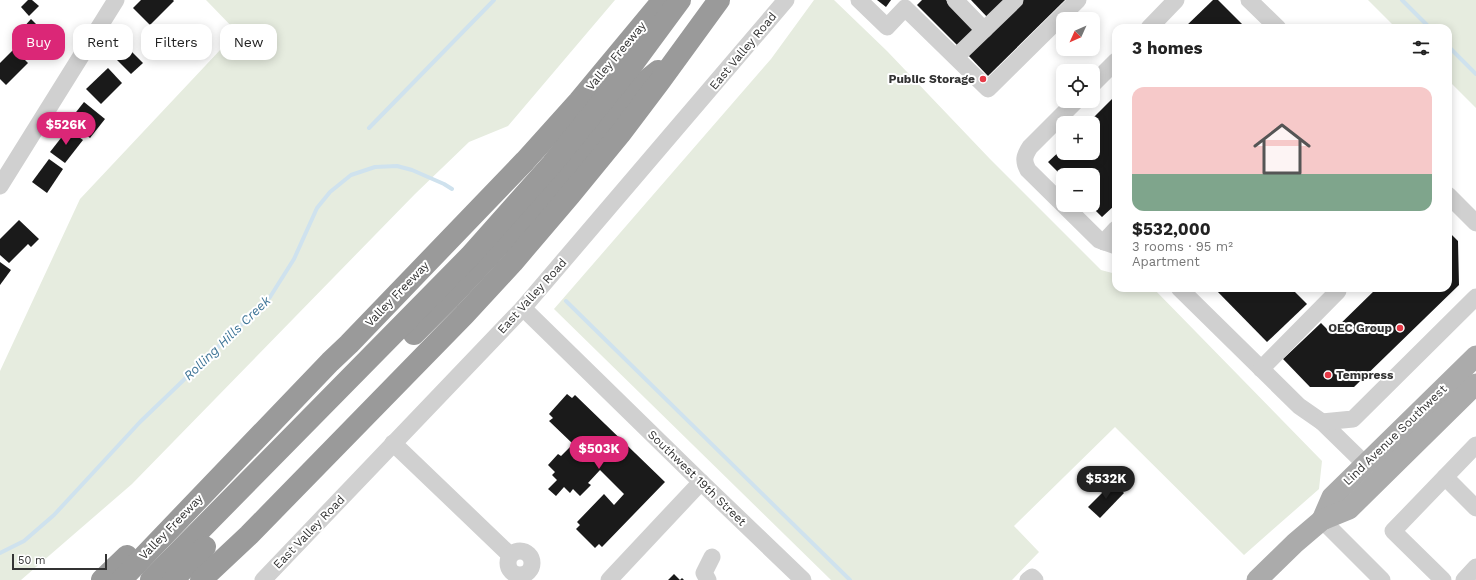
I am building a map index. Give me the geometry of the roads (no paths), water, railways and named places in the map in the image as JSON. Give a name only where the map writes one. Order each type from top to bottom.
[{"type":"highway","name":"Valley Freeway","points":[[121,580],[525,161],[579,101],[663,0]]},
{"type":"highway","points":[[161,578],[470,256],[552,164],[635,61],[680,0]]},
{"type":"highway","points":[[201,580],[249,535],[465,314],[513,262],[570,196],[620,134],[719,0]]},
{"type":"highway","points":[[161,578],[450,298],[569,171],[633,91],[682,51]]},
{"type":"highway","points":[[102,580],[302,382],[330,362]]},
{"type":"highway","points":[[217,580],[226,571],[249,535]]},
{"type":"main road","name":"Lind Avenue Southwest","points":[[1322,520],[1332,497],[1476,356]]},
{"type":"main road","name":"Lind Avenue Southwest","points":[[1257,580],[1295,543],[1322,520],[1349,509],[1476,384]]},
{"type":"street","points":[[0,186],[116,0]]},
{"type":"street","name":"East Valley Road","points":[[269,578],[393,443],[523,308],[786,0]]},
{"type":"street","points":[[860,0],[886,27],[908,4],[956,57],[988,89],[1078,0]]},
{"type":"street","points":[[955,0],[984,30]]},
{"type":"street","points":[[956,57],[1015,0]]},
{"type":"street","points":[[1153,24],[1176,0]]},
{"type":"street","points":[[1249,0],[1274,24]]},
{"type":"street","points":[[1100,77],[1112,65]]},
{"type":"street","points":[[1069,108],[1025,154],[1024,163],[1028,170],[1099,240],[1110,244]]},
{"type":"street","points":[[1452,199],[1476,223]]},
{"type":"street","points":[[1183,292],[1299,406],[1322,422],[1365,464]]},
{"type":"street","points":[[1261,369],[1337,292]]},
{"type":"street","points":[[1322,422],[1353,419],[1476,298]]},
{"type":"street","name":"Southwest 19th Street","points":[[523,308],[803,580]]},
{"type":"street","points":[[393,443],[510,555],[517,551],[528,554],[532,561],[531,569],[533,576]]},
{"type":"street","points":[[1443,580],[1393,531],[1476,445]]},
{"type":"street","points":[[1445,477],[1476,508]]},
{"type":"street","points":[[609,580],[701,482]]},
{"type":"street","points":[[1322,520],[1382,580]]},
{"type":"street","points":[[708,580],[704,572],[712,557]]},
{"type":"street","points":[[1464,580],[1476,567]]},
{"type":"street","points":[[1028,580],[1032,577],[1035,580]]},
{"type":"waterway","points":[[369,128],[494,0]]},
{"type":"waterway","points":[[1402,0],[1426,24]]},
{"type":"waterway","points":[[1452,50],[1476,74]]},
{"type":"waterway","name":"Rolling Hills Creek","points":[[0,553],[24,541],[54,515],[140,422],[270,297],[294,259],[317,208],[330,192],[351,175],[375,167],[397,166],[412,170],[452,189]]},
{"type":"waterway","points":[[566,301],[850,580]]},
{"type":"place","name":"Public Storage","points":[[983,79]]},
{"type":"place","name":"OEC Group","points":[[1400,328]]},
{"type":"place","name":"Tempress","points":[[1328,375]]}]
